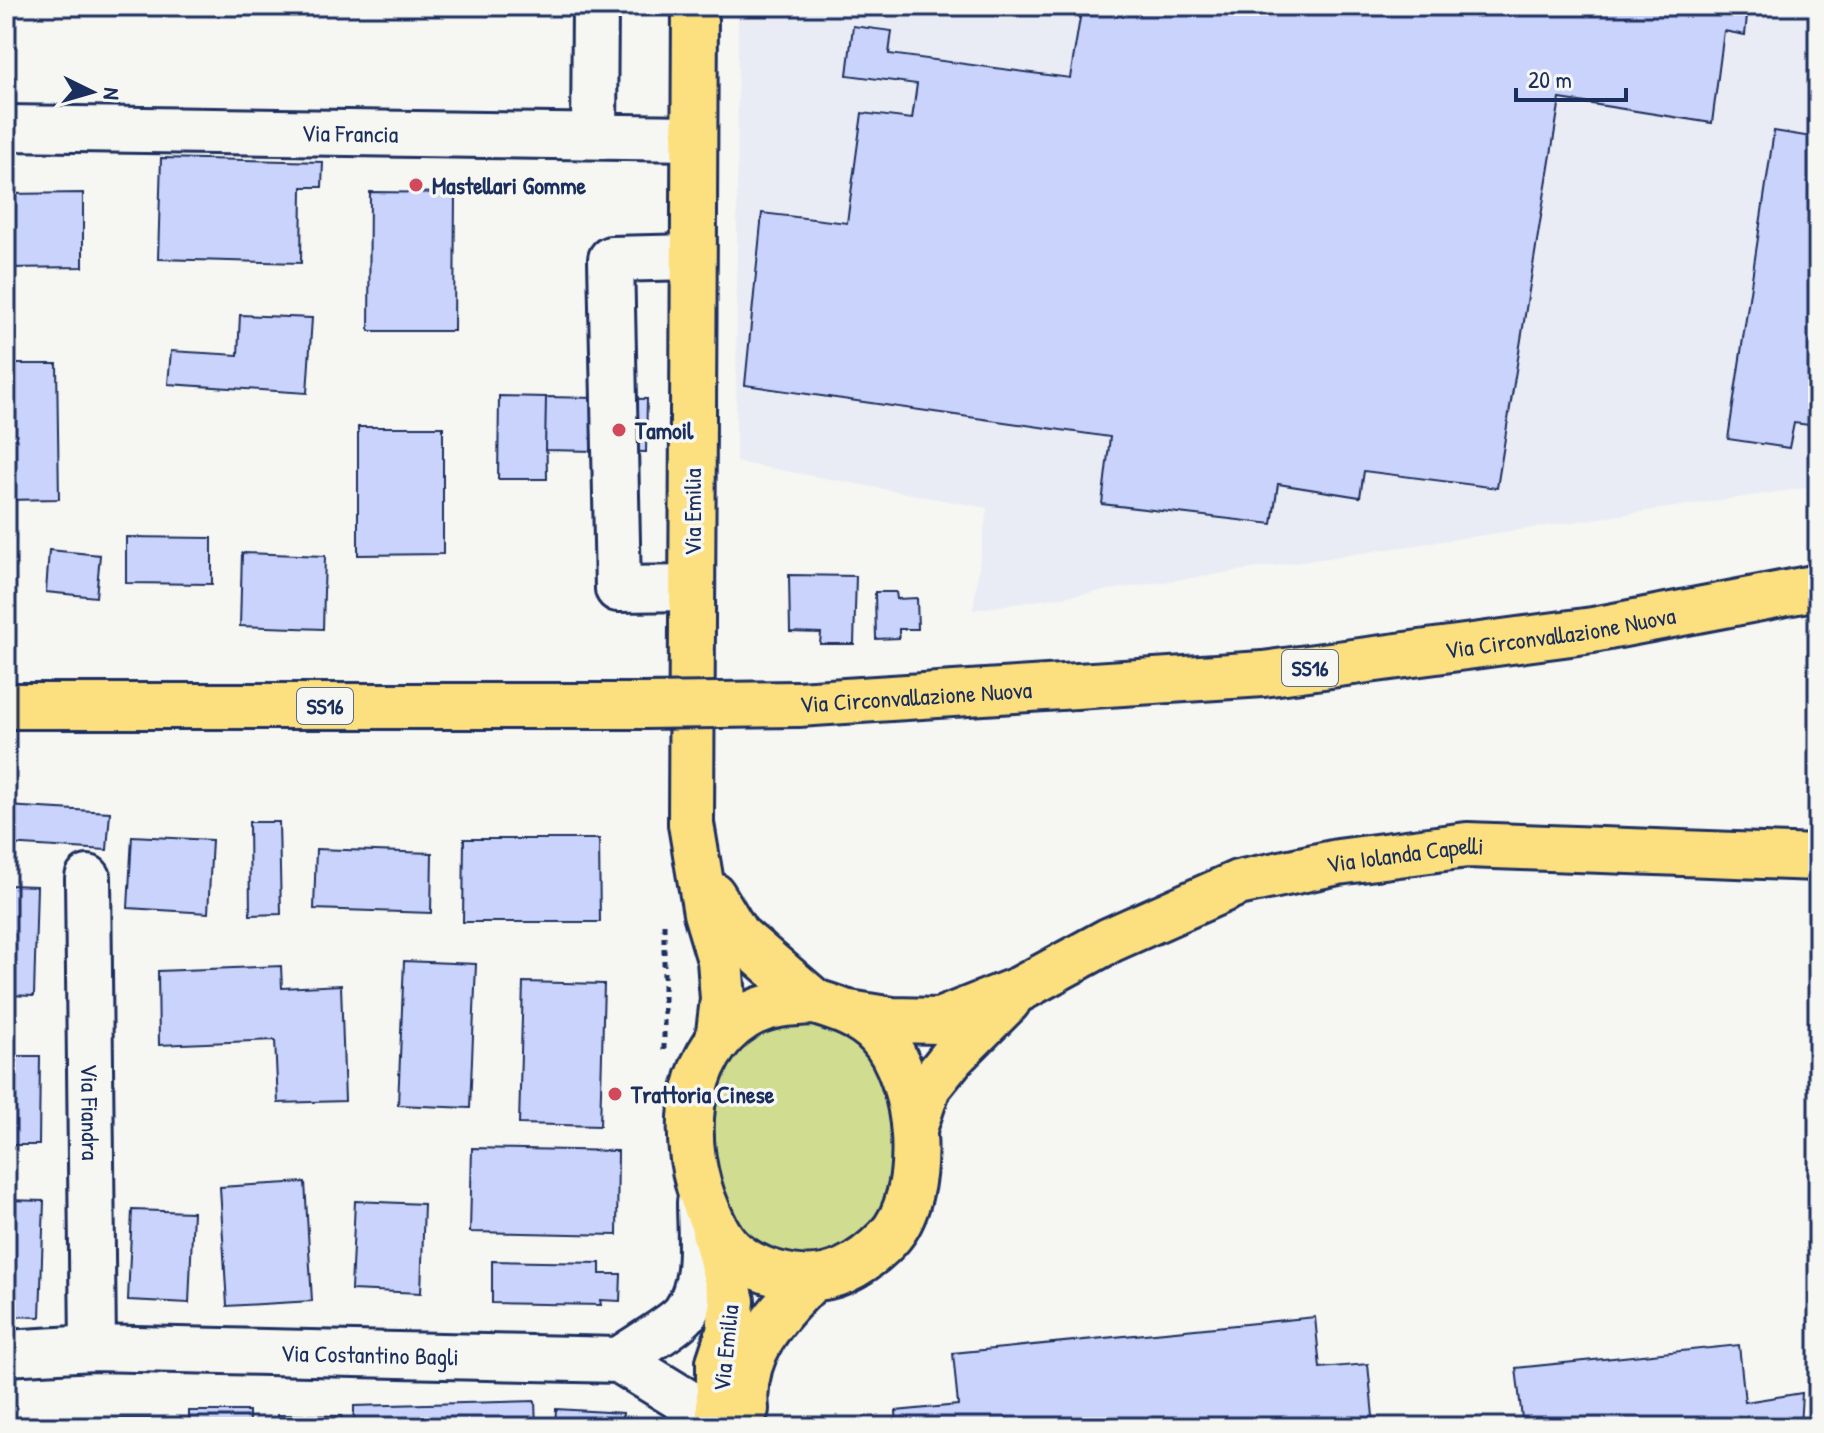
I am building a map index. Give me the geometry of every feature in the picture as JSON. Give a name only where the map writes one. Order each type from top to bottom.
[{"type":"main road","name":"Via Emilia","points":[[695,6],[691,824],[706,913],[720,960],[723,999],[718,1041]]},
{"type":"main road","name":"Via Circonvallazione Nuova","points":[[6,706],[798,704],[1263,674],[1593,630],[1818,587]]},
{"type":"main road","name":"Via Iolanda Capelli","points":[[832,1008],[892,1020],[939,1021],[1020,989],[1110,940],[1238,883],[1338,862],[1467,845],[1818,858]]},
{"type":"main road","name":"Via Emilia","points":[[699,872],[737,935],[832,1008]]},
{"type":"main road","name":"Via Iolanda Capelli","points":[[914,1129],[928,1087],[953,1056],[1020,989]]},
{"type":"main road","points":[[779,1004],[832,1008],[879,1035],[898,1064],[909,1096],[914,1129],[913,1168],[907,1200],[894,1232],[868,1259],[836,1275],[810,1281],[765,1273],[734,1253],[706,1208],[691,1148],[692,1105],[700,1072],[718,1041],[745,1017],[779,1004]]},
{"type":"main road","name":"Via Emilia","points":[[706,1208],[732,1301],[729,1332],[719,1362],[719,1427]]},
{"type":"main road","name":"Via Emilia","points":[[748,1427],[745,1395],[751,1358],[767,1326],[810,1281]]},
{"type":"street","points":[[594,136],[595,6]]},
{"type":"street","name":"Via Francia","points":[[6,128],[694,138]]},
{"type":"street","points":[[692,588],[618,589],[611,259],[693,257]]},
{"type":"street","name":"Via Fiandra","points":[[88,878],[93,1348]]},
{"type":"street","points":[[706,1208],[696,1290],[684,1315],[619,1360],[684,1400],[710,1427]]},
{"type":"street","name":"Via Costantino Bagli","points":[[6,1353],[93,1348],[619,1360]]},
{"type":"shaded area","points":[[738,6],[1818,6],[1818,486],[973,610],[987,508],[736,462]]},
{"type":"green space","points":[[812,1025],[853,1042],[864,1052],[874,1069],[889,1113],[892,1164],[882,1208],[861,1235],[829,1253],[800,1257],[772,1251],[741,1228],[727,1202],[719,1173],[714,1122],[722,1081],[743,1047],[781,1026]]},
{"type":"building","points":[[1082,6],[1748,6],[1745,35],[1724,31],[1712,123],[1560,99],[1497,488],[1364,471],[1360,497],[1278,484],[1272,524],[1102,504],[1110,437],[745,385],[762,213],[847,223],[862,113],[912,119],[917,84],[847,75],[853,26],[892,31],[889,54],[1070,78]]},
{"type":"building","points":[[1774,131],[1818,138],[1818,426],[1794,423],[1789,448],[1728,439]]},
{"type":"building","points":[[161,158],[323,162],[322,187],[302,187],[301,263],[158,259]]},
{"type":"building","points":[[370,192],[455,193],[454,331],[369,331]]},
{"type":"building","points":[[83,193],[83,267],[6,268],[6,194]]},
{"type":"building","points":[[240,315],[312,318],[307,393],[168,384],[171,351],[238,355]]},
{"type":"building","points":[[6,364],[57,364],[59,499],[6,500]]},
{"type":"building","points":[[499,396],[546,397],[547,479],[498,479]]},
{"type":"building","points":[[546,397],[647,399],[646,452],[545,450]]},
{"type":"building","points":[[358,427],[443,427],[443,554],[358,555]]},
{"type":"building","points":[[126,537],[212,538],[212,584],[126,583]]},
{"type":"building","points":[[49,550],[100,555],[96,597],[46,592]]},
{"type":"building","points":[[242,553],[325,556],[323,629],[240,626]]},
{"type":"building","points":[[789,575],[856,576],[854,644],[820,644],[821,633],[790,632]]},
{"type":"building","points":[[875,592],[896,592],[897,599],[917,598],[918,629],[899,629],[899,638],[876,639]]},
{"type":"building","points":[[6,806],[110,812],[107,850],[6,844]]},
{"type":"building","points":[[249,822],[279,822],[281,914],[250,915]]},
{"type":"building","points":[[132,836],[212,840],[208,913],[128,908]]},
{"type":"building","points":[[464,839],[599,839],[600,922],[463,922]]},
{"type":"building","points":[[316,849],[432,853],[431,913],[314,909]]},
{"type":"building","points":[[6,885],[37,886],[34,996],[6,995]]},
{"type":"building","points":[[404,961],[476,964],[470,1108],[398,1105]]},
{"type":"building","points":[[281,966],[282,988],[341,985],[345,1101],[278,1103],[275,1040],[159,1045],[158,971]]},
{"type":"building","points":[[523,982],[604,984],[600,1126],[519,1124]]},
{"type":"building","points":[[6,1056],[40,1056],[39,1145],[6,1145]]},
{"type":"building","points":[[472,1148],[618,1151],[617,1235],[470,1232]]},
{"type":"building","points":[[305,1182],[312,1301],[227,1306],[220,1187]]},
{"type":"building","points":[[6,1200],[44,1201],[40,1317],[6,1316]]},
{"type":"building","points":[[355,1201],[424,1204],[421,1293],[351,1290]]},
{"type":"building","points":[[132,1210],[193,1212],[189,1303],[128,1300]]},
{"type":"building","points":[[492,1261],[600,1263],[600,1274],[621,1274],[620,1301],[600,1300],[601,1305],[492,1303]]},
{"type":"building","points":[[1315,1317],[1320,1368],[1368,1364],[1374,1427],[897,1427],[896,1411],[958,1405],[953,1353]]},
{"type":"building","points":[[1739,1345],[1745,1402],[1802,1393],[1800,1427],[1523,1427],[1516,1368]]},
{"type":"building","points":[[535,1401],[536,1427],[354,1427],[354,1406]]},
{"type":"building","points":[[556,1409],[623,1413],[622,1427],[555,1427]]},
{"type":"building","points":[[189,1411],[249,1411],[249,1427],[189,1427]]},
{"type":"building","points":[[278,1415],[342,1416],[342,1427],[278,1427]]},
{"type":"building","points":[[104,1419],[165,1419],[165,1427],[104,1427]]},
{"type":"place","name":"Mastellari Gomme","points":[[416,185]]},
{"type":"place","name":"Tamoil","points":[[619,430]]},
{"type":"place","name":"Trattoria Cinese","points":[[615,1094]]}]
